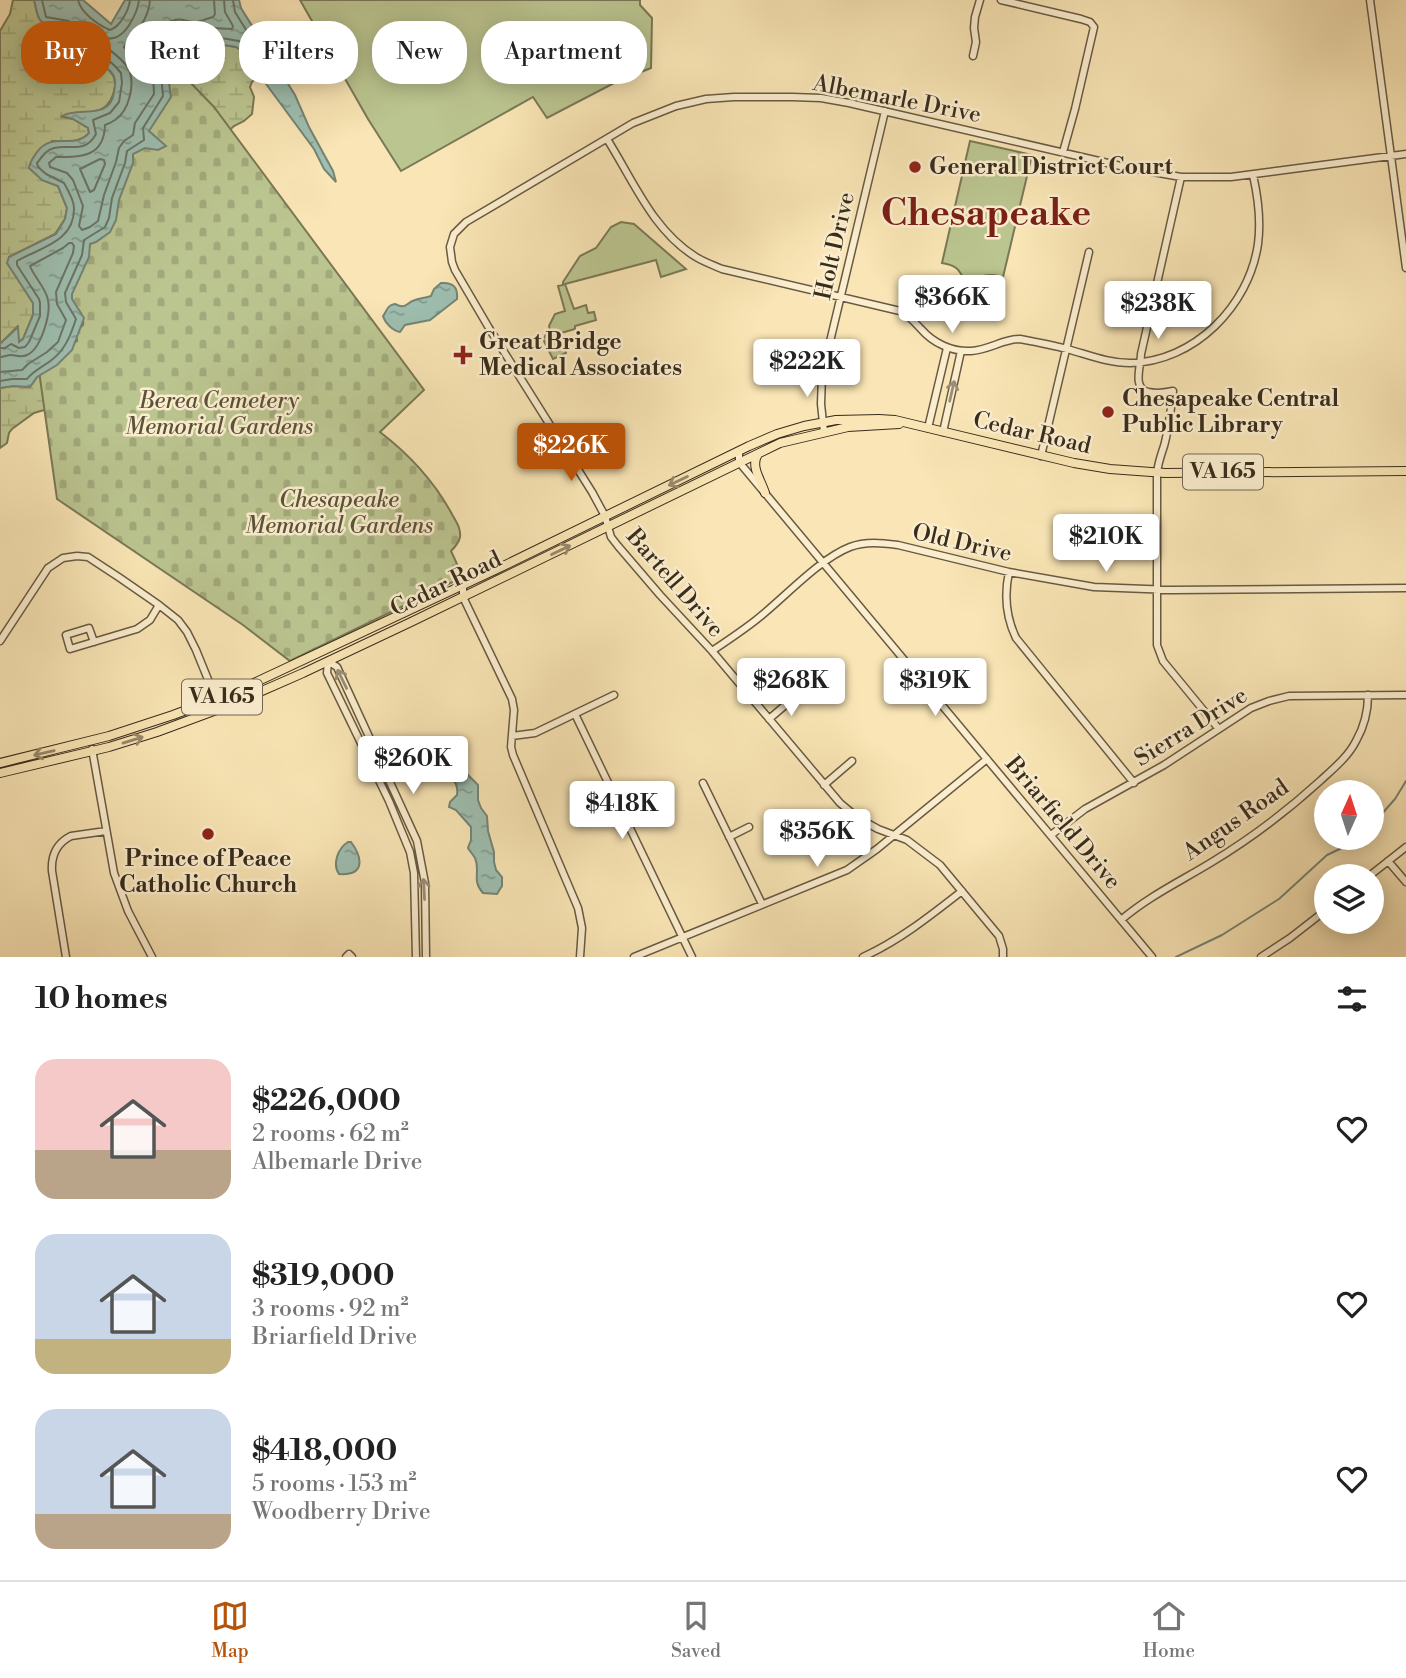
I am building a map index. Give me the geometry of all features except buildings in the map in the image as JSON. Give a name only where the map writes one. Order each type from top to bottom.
[{"type":"main road","name":"Cedar Road","points":[[0,762],[87,742],[152,723],[216,699],[304,661],[777,435],[823,427],[894,426],[902,423],[1041,456],[1110,469],[1157,473],[1406,471]]},
{"type":"main road","name":"Cedar Road","points":[[0,773],[93,751],[220,709],[463,597],[759,452],[823,427]]},
{"type":"main road","points":[[759,452],[755,456],[754,464],[765,493]]},
{"type":"main road","points":[[304,661],[328,661],[334,652],[382,628],[402,614]]},
{"type":"street","points":[[973,56],[976,42],[975,17],[980,0]]},
{"type":"street","points":[[1001,0],[1081,19],[1090,22],[1094,27],[1076,109],[1063,152]]},
{"type":"street","points":[[1370,0],[1406,268]]},
{"type":"street","name":"Albemarle Drive","points":[[607,526],[605,516],[573,461],[462,282],[452,262],[450,247],[454,234],[466,222],[634,123],[663,110],[716,98],[821,98],[1125,167],[1181,177],[1253,175],[1406,154]]},
{"type":"street","name":"Holt Drive","points":[[823,427],[820,394],[822,376],[884,111]]},
{"type":"street","points":[[607,139],[643,202],[663,229],[696,257],[722,269],[905,313],[932,340],[947,348],[961,351],[984,350],[1015,339],[1110,361],[1141,362],[1167,357],[1190,346],[1219,322],[1239,296],[1251,271],[1259,242],[1258,205],[1253,175]]},
{"type":"street","points":[[1181,177],[1141,354],[1139,380],[1142,390],[1158,393],[1173,391],[1170,418],[1157,473],[1159,654],[1218,728]]},
{"type":"street","points":[[1041,456],[1089,254]]},
{"type":"street","points":[[928,428],[947,348]]},
{"type":"street","points":[[943,432],[961,351]]},
{"type":"street","points":[[739,452],[739,462]]},
{"type":"street","name":"Briarfield Drive","points":[[739,462],[1152,957]]},
{"type":"street","name":"Bartell Drive","points":[[607,526],[618,546],[712,651],[846,809],[878,829],[907,840],[927,853],[945,870],[999,936],[1003,957]]},
{"type":"street","name":"Old Drive","points":[[712,651],[755,621],[824,563],[841,551],[860,544],[883,543],[1009,572],[1094,587],[1157,590],[1406,588]]},
{"type":"street","points":[[0,641],[48,568],[70,556],[83,556],[94,560],[178,620],[196,650],[220,709]]},
{"type":"street","points":[[1009,572],[1006,583],[1007,608],[1016,638],[1134,783]]},
{"type":"street","points":[[463,584],[463,597],[512,699],[513,755],[578,908],[582,928],[580,957]]},
{"type":"street","points":[[93,642],[89,628],[66,635],[70,649],[137,629],[150,620],[159,605]]},
{"type":"street","points":[[416,957],[414,873],[410,852],[389,801],[327,673],[328,661],[337,667],[417,841],[425,883],[426,957]]},
{"type":"street","points":[[512,736],[535,733],[614,695]]},
{"type":"street","name":"Angus Road","points":[[1121,920],[1167,887],[1210,863],[1261,829],[1312,788],[1343,759],[1356,741],[1364,725],[1368,695]]},
{"type":"street","name":"Sierra Drive","points":[[1051,835],[1085,809],[1192,748],[1251,708],[1283,697],[1406,695]]},
{"type":"street","points":[[769,719],[796,696]]},
{"type":"street","points":[[575,714],[692,957]]},
{"type":"street","points":[[87,742],[93,751],[110,859],[120,893],[152,957]]},
{"type":"street","points":[[634,957],[847,870],[866,858],[987,759]]},
{"type":"street","points":[[824,786],[852,761]]},
{"type":"street","points":[[703,783],[762,904]]},
{"type":"street","points":[[729,837],[749,827]]},
{"type":"street","points":[[65,957],[52,858],[57,848],[71,836],[106,831]]},
{"type":"street","points":[[1384,864],[1406,847]]},
{"type":"street","points":[[1388,861],[1406,882]]},
{"type":"street","points":[[863,957],[907,933],[962,891]]},
{"type":"street","points":[[1261,957],[1314,919]]},
{"type":"street","points":[[346,957],[349,954],[352,957]]},
{"type":"green space","points":[[13,0],[34,0],[41,21],[21,21],[21,84],[111,84],[111,73],[115,85],[109,103],[104,108],[63,117],[73,119],[88,128],[89,133],[85,137],[72,141],[52,141],[42,180],[58,186],[67,208],[65,219],[55,234],[9,257],[8,263],[33,303],[33,315],[19,343],[17,327],[0,344],[0,31],[10,14]]},
{"type":"green space","points":[[300,0],[640,0],[640,5],[652,18],[651,68],[647,70],[647,21],[481,21],[481,84],[612,84],[547,118],[533,97],[401,171],[348,84],[358,84],[358,21],[312,21]]},
{"type":"green space","points":[[225,45],[239,49],[239,84],[251,84],[254,97],[252,114],[221,138],[182,84],[225,84]]},
{"type":"green space","name":"Berea Cemetery Memorial Gardens","points":[[164,84],[192,84],[214,107],[424,390],[380,432],[412,460],[446,504],[460,531],[459,541],[451,551],[463,577],[290,661],[243,625],[57,499],[38,364],[77,341],[76,331],[83,325],[82,316],[66,297]]},
{"type":"green space","points":[[970,141],[1032,155],[1003,277],[986,275],[967,285],[956,268],[942,263]]},
{"type":"green space","points":[[621,222],[634,224],[686,269],[661,277],[656,260],[565,284],[574,309],[586,305],[588,313],[594,312],[596,320],[561,333],[566,353],[553,359],[543,339],[550,331],[549,326],[555,314],[565,311],[558,286],[563,285],[580,256],[596,248],[611,227]]},
{"type":"green space","points":[[57,365],[56,411],[34,413],[12,429],[7,443],[0,448],[0,388],[30,387],[37,377]]},
{"type":"water","points":[[34,0],[83,0],[108,21],[41,21]]},
{"type":"water","points":[[125,0],[239,0],[249,21],[239,21],[239,49],[225,45],[225,21],[125,21],[125,84],[169,84],[171,97],[149,131],[166,146],[158,150],[145,148],[133,154],[133,163],[119,200],[116,220],[110,232],[90,244],[89,257],[72,294],[72,299],[84,318],[72,350],[57,365],[37,377],[30,387],[0,388],[0,344],[18,327],[19,342],[23,339],[33,315],[33,303],[7,263],[9,257],[56,234],[65,219],[67,208],[58,186],[42,180],[29,168],[30,163],[43,146],[56,141],[77,140],[89,133],[88,128],[62,116],[106,107],[114,93],[115,79],[112,74],[111,24]]},
{"type":"water","points":[[266,84],[288,84],[333,171],[336,182],[324,169],[314,149]]},
{"type":"water","points":[[441,283],[454,286],[457,299],[430,320],[405,325],[400,332],[386,321],[383,316],[390,306],[404,306],[431,296]]},
{"type":"water","points":[[465,772],[478,785],[478,800],[487,816],[494,862],[502,877],[502,886],[497,894],[483,893],[479,888],[477,863],[468,848],[471,827],[456,810],[449,807],[457,795],[456,785],[450,775]]},
{"type":"water","points":[[348,842],[351,842],[358,854],[359,865],[354,872],[339,874],[337,856]]},
{"type":"waterway","points":[[1384,811],[1406,781]]},
{"type":"waterway","points":[[1176,957],[1222,935],[1279,899],[1327,855],[1338,850]]},
{"type":"place","name":"General District Court","points":[[915,167]]},
{"type":"place","name":"Great Bridge Medical Associates","points":[[463,355]]},
{"type":"place","name":"Chesapeake Central Public Library","points":[[1108,412]]},
{"type":"place","name":"Prince of Peace Catholic Church","points":[[208,834]]},
{"type":"district","name":"Chesapeake","points":[[986,214]]},
{"type":"park label","name":"Chesapeake Memorial Gardens","points":[[339,513]]}]
